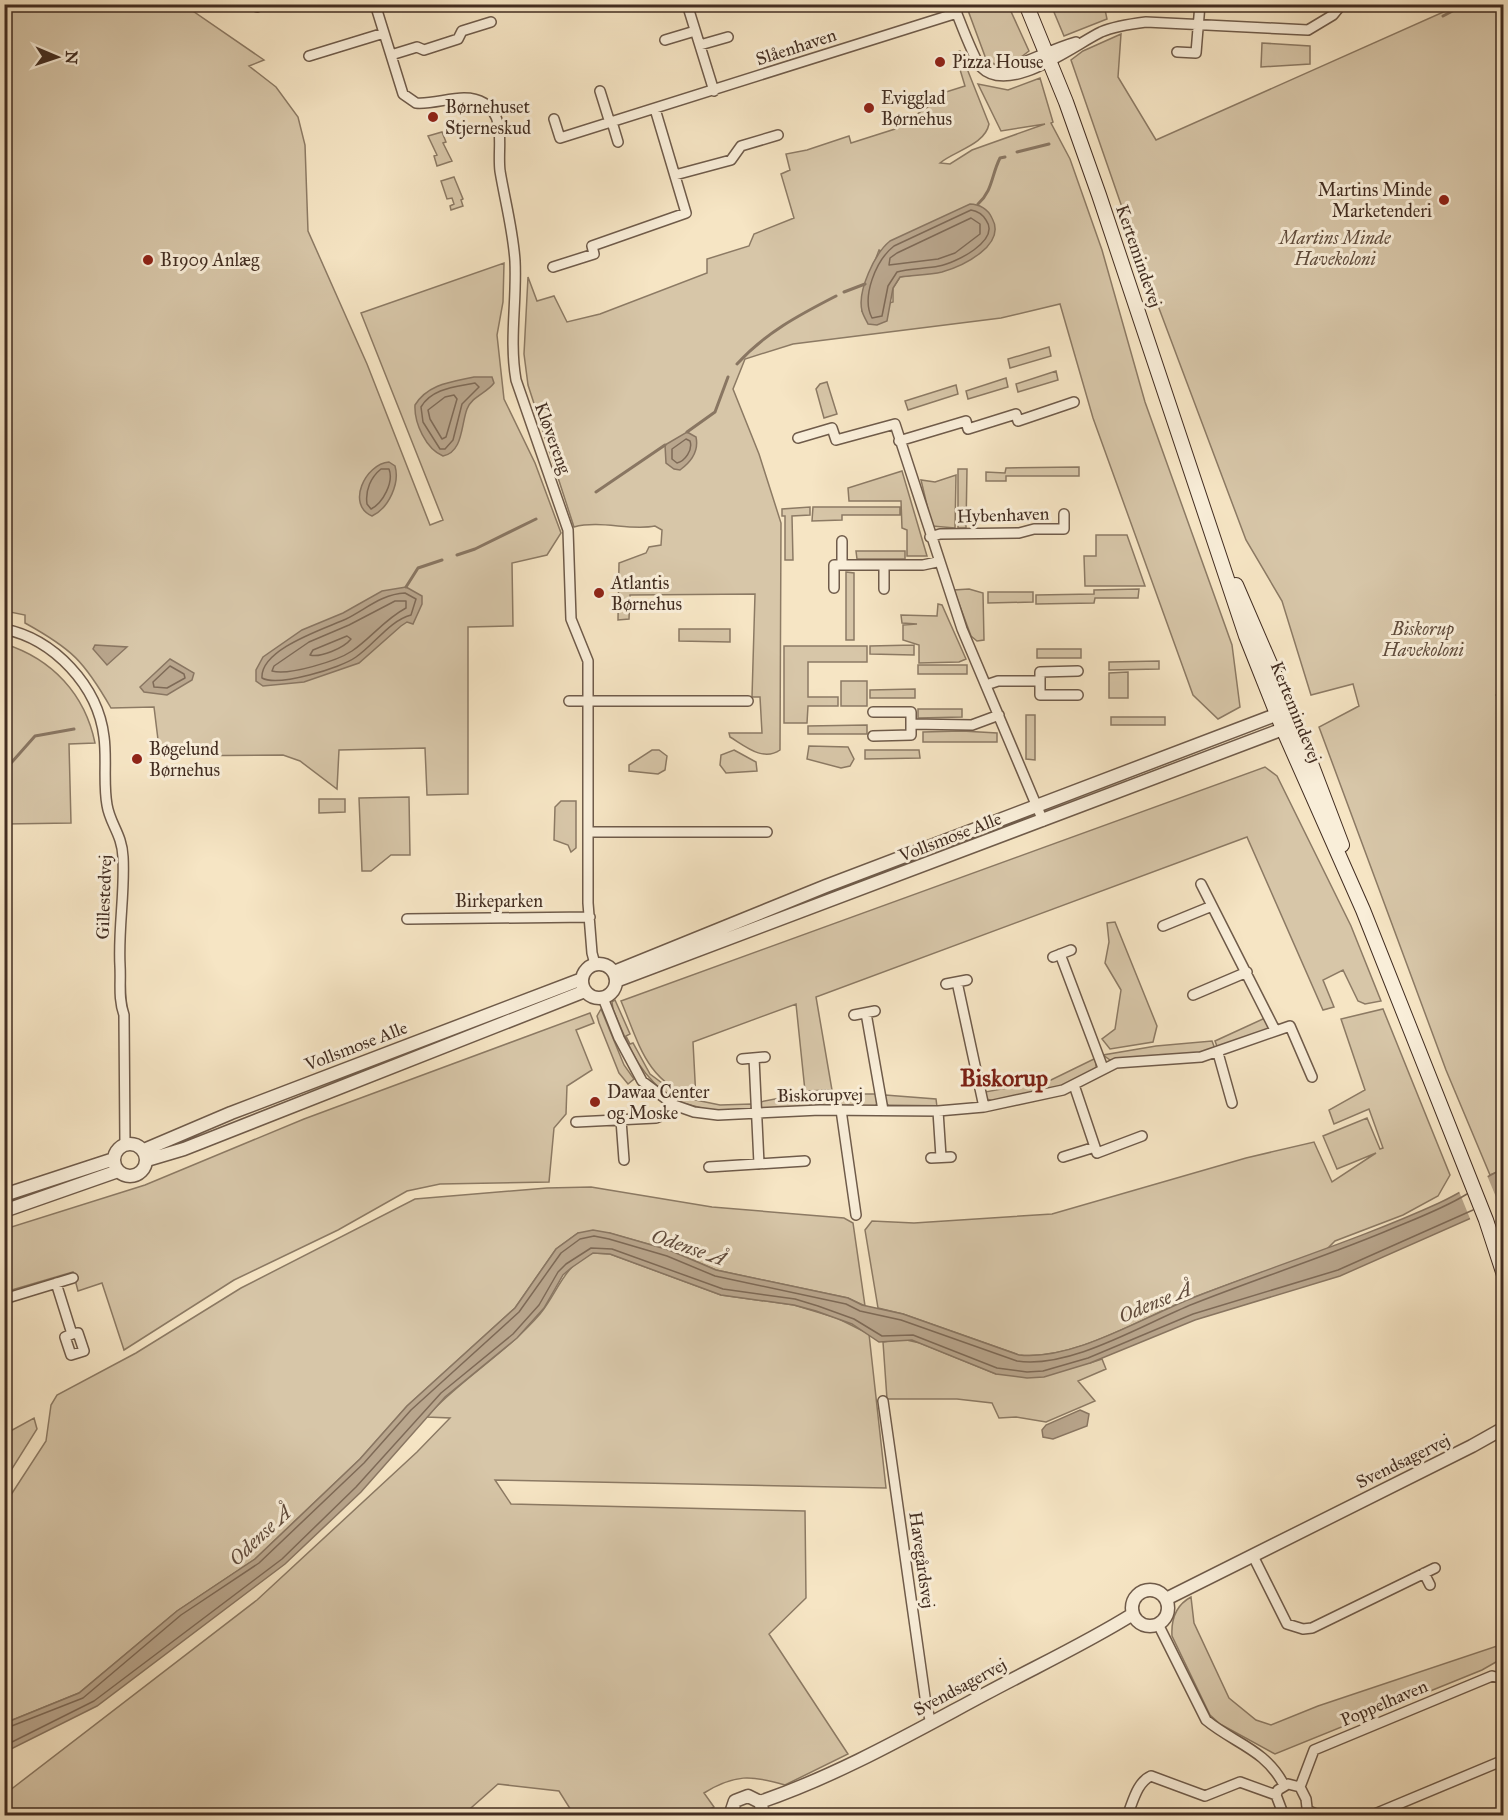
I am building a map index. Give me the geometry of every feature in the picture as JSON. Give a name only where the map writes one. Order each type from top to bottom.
[{"type":"main road","name":"Kertemindevej","points":[[1026,4],[1048,56],[1103,207],[1209,523],[1283,712],[1283,729],[1363,910],[1486,1218],[1503,1273]]},
{"type":"main road","name":"Kertemindevej","points":[[1283,712],[1296,724],[1331,815],[1363,910]]},
{"type":"main road","name":"Kertemindevej","points":[[1486,1218],[1503,1246]]},
{"type":"street","name":"Kløvereng","points":[[375,4],[403,94],[416,103],[426,104],[457,98],[481,101],[495,114],[500,130],[500,169],[512,231],[515,261],[512,357],[523,404],[568,530],[573,626],[587,653],[590,917],[592,953],[595,964]]},
{"type":"street","points":[[687,4],[714,91]]},
{"type":"street","points":[[1177,52],[1196,53],[1200,4]]},
{"type":"street","name":"Slåenhaven","points":[[554,119],[560,138],[714,91],[955,9],[982,68],[998,76],[1013,77],[1048,56],[1122,25],[1146,22],[1308,30],[1333,15],[1342,4]]},
{"type":"street","points":[[391,55],[417,47],[424,50],[458,39],[462,31],[491,22]]},
{"type":"street","points":[[665,40],[695,31]]},
{"type":"street","points":[[309,56],[384,33]]},
{"type":"street","points":[[700,45],[728,37]]},
{"type":"street","points":[[600,92],[618,142]]},
{"type":"street","points":[[553,267],[594,254],[592,246],[686,213],[655,109]]},
{"type":"street","points":[[675,175],[731,160],[741,146],[778,135]]},
{"type":"street","points":[[899,441],[966,421],[968,429],[1016,414],[1018,421],[1074,402]]},
{"type":"street","points":[[798,438],[832,428],[836,440],[895,424],[937,562],[963,633],[1044,821]]},
{"type":"street","name":"Hybenhaven","points":[[930,537],[940,534],[1019,533],[1035,529],[1064,529],[1064,514]]},
{"type":"street","points":[[842,541],[842,565]]},
{"type":"street","points":[[834,588],[834,565],[923,565],[937,562]]},
{"type":"street","points":[[884,565],[884,589]]},
{"type":"street","name":"Gillestedvej","points":[[4,629],[31,639],[52,651],[72,669],[92,700],[104,735],[107,809],[117,828],[123,856],[122,919],[118,949],[119,1000],[124,1015],[125,1144]]},
{"type":"street","points":[[1078,671],[1040,672],[1040,695],[1078,694]]},
{"type":"street","points":[[986,685],[998,681],[1040,681]]},
{"type":"street","points":[[569,701],[748,701]]},
{"type":"street","points":[[873,712],[911,712],[911,735],[873,736]]},
{"type":"street","name":"Vollsmose Alle","points":[[615,976],[1038,805],[1283,712]]},
{"type":"street","points":[[911,724],[972,724],[999,715]]},
{"type":"street","name":"Vollsmose Alle","points":[[615,976],[1044,821],[1296,724]]},
{"type":"street","points":[[589,832],[767,832]]},
{"type":"street","points":[[1201,884],[1275,1030],[1290,1026],[1312,1077]]},
{"type":"street","points":[[1163,926],[1212,906]]},
{"type":"street","name":"Birkeparken","points":[[407,919],[590,917]]},
{"type":"street","points":[[1071,950],[1057,956],[1103,1068]]},
{"type":"street","points":[[595,964],[605,965],[615,976],[613,991],[603,998],[594,997],[584,985],[585,970],[595,964]]},
{"type":"street","points":[[1193,995],[1247,972]]},
{"type":"street","points":[[946,984],[968,980]]},
{"type":"street","points":[[957,982],[984,1107]]},
{"type":"street","name":"Vollsmose Alle","points":[[146,1155],[231,1113],[584,985]]},
{"type":"street","name":"Biskorupvej","points":[[603,998],[619,1038],[642,1081],[674,1105],[693,1112],[718,1115],[841,1110],[938,1111],[984,1107],[1048,1094],[1074,1085],[1116,1063],[1181,1060],[1218,1053],[1275,1030]]},
{"type":"street","name":"Biskorupvej","points":[[854,1015],[870,1012],[883,1110]]},
{"type":"street","points":[[1218,1053],[1232,1103]]},
{"type":"street","name":"Biskorupvej","points":[[754,1058],[759,1164]]},
{"type":"street","points":[[742,1059],[765,1058]]},
{"type":"street","points":[[1074,1085],[1097,1153],[1142,1136]]},
{"type":"street","points":[[576,1122],[656,1118],[666,1114],[674,1105]]},
{"type":"street","points":[[841,1110],[856,1215]]},
{"type":"street","points":[[938,1111],[941,1157]]},
{"type":"street","points":[[621,1120],[624,1160]]},
{"type":"street","points":[[4,1195],[116,1165],[134,1176],[144,1170],[146,1155],[136,1144],[125,1144],[119,1147],[116,1165]]},
{"type":"street","points":[[1063,1157],[1095,1146]]},
{"type":"street","points":[[709,1167],[805,1161]]},
{"type":"street","points":[[4,1210],[116,1165]]},
{"type":"street","points":[[4,1299],[73,1278]]},
{"type":"street","points":[[56,1283],[72,1334]]},
{"type":"street","name":"Havegårdsvej","points":[[883,1401],[926,1704],[931,1723]]},
{"type":"street","name":"Svendsagervej","points":[[1166,1599],[1472,1446],[1503,1428]]},
{"type":"street","name":"Svendsagervej","points":[[1472,1446],[1487,1445],[1503,1437]]},
{"type":"street","points":[[1253,1556],[1287,1624],[1303,1629],[1312,1628],[1435,1568]]},
{"type":"street","points":[[1424,1573],[1430,1585]]},
{"type":"street","points":[[1155,1590],[1166,1599],[1168,1608],[1166,1616],[1158,1624],[1146,1625],[1133,1614],[1133,1602],[1141,1592],[1155,1590]]},
{"type":"street","name":"Svendsagervej","points":[[763,1810],[801,1788],[1091,1641],[1133,1614]]},
{"type":"street","points":[[1158,1624],[1206,1720],[1220,1732],[1270,1762],[1284,1785]]},
{"type":"street","name":"Poppelhaven","points":[[1300,1787],[1314,1750],[1492,1676],[1503,1679]]},
{"type":"street","points":[[1370,1815],[1503,1760]]},
{"type":"street","points":[[1127,1815],[1139,1787],[1144,1779],[1151,1776],[1205,1796],[1240,1782],[1276,1795],[1284,1815]]},
{"type":"street","points":[[1276,1795],[1284,1785],[1294,1784],[1300,1787],[1309,1813],[1321,1815]]},
{"type":"street","points":[[728,1814],[732,1804],[739,1798],[748,1796],[763,1810]]},
{"type":"green space","points":[[4,5],[184,5],[264,60],[249,66],[276,87],[298,117],[305,145],[308,231],[367,364],[430,525],[443,520],[361,313],[504,263],[503,302],[497,335],[504,399],[535,463],[561,533],[547,555],[512,563],[513,626],[468,627],[468,794],[427,795],[425,748],[339,750],[337,789],[300,761],[283,755],[160,756],[154,707],[111,708],[93,679],[76,658],[25,623],[25,615],[5,611]]},
{"type":"green space","points":[[966,5],[1008,5],[1029,51],[1008,63],[991,63],[986,59]]},
{"type":"green space","points":[[1051,5],[1104,5],[1107,19],[1064,36]]},
{"type":"green space","points":[[1459,5],[1504,5],[1504,691],[1496,695],[1504,707],[1504,1169],[1490,1175],[1446,1070],[1319,727],[1359,706],[1353,684],[1311,695],[1282,601],[1246,540],[1133,239],[1071,60],[1083,51],[1121,34],[1118,77],[1156,140]]},
{"type":"green space","points":[[1262,43],[1310,46],[1310,64],[1261,67]]},
{"type":"green space","points":[[960,51],[989,124],[982,137],[940,163],[950,164],[972,150],[1045,124],[1001,131],[978,84],[1008,90],[1040,78],[1053,122],[1051,123],[1070,159],[1102,250],[1145,402],[1232,645],[1240,707],[1218,719],[1193,695],[1093,418],[1060,304],[1001,318],[793,344],[745,359],[733,389],[759,454],[781,523],[780,750],[761,754],[730,737],[729,733],[762,733],[760,697],[752,697],[755,594],[630,595],[629,619],[618,620],[619,563],[646,553],[649,547],[661,545],[662,530],[655,526],[584,525],[574,527],[528,385],[524,354],[528,277],[537,301],[554,296],[567,322],[600,314],[707,273],[707,259],[749,246],[754,234],[794,218],[781,174],[790,170],[786,154],[807,150],[849,136],[851,143],[895,129],[929,106],[927,98],[965,86],[955,53]],"holes":[[[879,250],[920,274],[900,277],[893,288],[893,302],[862,311],[862,296]]]},
{"type":"green space","points":[[442,132],[446,142],[443,143],[452,161],[437,166],[434,156],[437,155],[428,136]]},
{"type":"green space","points":[[454,177],[463,199],[461,200],[463,206],[451,210],[450,206],[454,204],[452,198],[447,199],[441,181]]},
{"type":"green space","points":[[1049,347],[1051,356],[1010,368],[1008,359]]},
{"type":"green space","points":[[1056,371],[1058,380],[1018,392],[1016,384]]},
{"type":"green space","points":[[1006,378],[1008,387],[968,399],[966,391]]},
{"type":"green space","points":[[827,382],[837,414],[824,418],[816,389],[820,384]]},
{"type":"green space","points":[[956,385],[958,394],[908,410],[905,401]]},
{"type":"green space","points":[[1079,467],[1079,476],[1006,476],[1006,481],[986,481],[986,472],[1005,473],[1006,468]]},
{"type":"green space","points":[[958,469],[967,469],[966,528],[958,528]]},
{"type":"green space","points":[[902,471],[927,556],[907,556],[907,530],[902,528],[901,501],[849,501],[848,488]]},
{"type":"green space","points":[[956,475],[955,528],[932,526],[921,480],[935,482]]},
{"type":"green space","points":[[810,507],[810,515],[792,516],[793,560],[785,560],[785,516],[782,516],[782,509]]},
{"type":"green space","points":[[813,507],[900,507],[900,515],[842,515],[842,520],[812,521]]},
{"type":"green space","points":[[1096,535],[1127,535],[1145,586],[1085,586],[1084,556],[1096,556]]},
{"type":"green space","points":[[856,551],[905,551],[905,559],[857,559]]},
{"type":"green space","points":[[846,572],[854,573],[854,640],[846,640]]},
{"type":"green space","points":[[969,589],[983,593],[984,640],[977,641],[971,636],[954,590]]},
{"type":"green space","points":[[1139,589],[1138,598],[1095,598],[1094,603],[1036,604],[1036,595],[1094,594],[1094,590]]},
{"type":"green space","points":[[988,592],[1033,592],[1033,602],[988,603]]},
{"type":"green space","points":[[938,604],[942,605],[966,659],[959,662],[919,663],[919,645],[903,640],[903,625],[917,624],[902,623],[901,615],[937,616]]},
{"type":"green space","points":[[679,629],[730,629],[730,642],[679,641]]},
{"type":"green space","points":[[5,644],[37,659],[64,681],[75,694],[90,725],[95,743],[69,744],[71,823],[5,824]]},
{"type":"green space","points":[[914,645],[914,655],[870,654],[870,646]]},
{"type":"green space","points":[[784,646],[867,646],[867,662],[808,662],[808,697],[838,697],[838,706],[808,706],[807,723],[784,723]]},
{"type":"green space","points":[[1037,649],[1081,649],[1081,658],[1037,658]]},
{"type":"green space","points":[[1159,661],[1159,669],[1109,670],[1109,662]]},
{"type":"green space","points":[[918,665],[967,665],[967,674],[918,674]]},
{"type":"green space","points":[[1128,672],[1128,698],[1109,698],[1109,673]]},
{"type":"green space","points":[[841,681],[867,681],[867,706],[841,706]]},
{"type":"green space","points":[[915,689],[915,698],[870,698],[870,690]]},
{"type":"green space","points":[[918,709],[962,709],[962,717],[918,718]]},
{"type":"green space","points":[[1026,715],[1035,715],[1035,760],[1026,759]]},
{"type":"green space","points":[[1111,717],[1165,717],[1165,725],[1111,725]]},
{"type":"green space","points":[[867,725],[867,734],[808,734],[808,726]]},
{"type":"green space","points":[[923,732],[997,733],[997,742],[923,742]]},
{"type":"green space","points":[[809,746],[848,747],[854,759],[850,766],[841,768],[807,759]]},
{"type":"green space","points":[[652,750],[659,750],[667,756],[665,770],[658,774],[629,771],[629,765]]},
{"type":"green space","points":[[734,750],[756,762],[757,771],[726,773],[720,765],[721,755]]},
{"type":"green space","points":[[865,750],[919,750],[920,758],[865,759]]},
{"type":"green space","points":[[1265,767],[1277,776],[1351,926],[1381,1001],[1365,1004],[1358,1001],[1343,970],[1323,980],[1334,1007],[1323,1010],[1247,837],[816,997],[832,1090],[805,1091],[796,1004],[693,1042],[696,1099],[679,1091],[655,1072],[640,1047],[621,1001]]},
{"type":"green space","points":[[409,797],[410,855],[391,855],[371,871],[362,871],[359,798]]},
{"type":"green space","points":[[319,799],[345,799],[345,812],[319,813]]},
{"type":"green space","points":[[561,801],[576,801],[576,848],[571,852],[568,845],[554,840],[555,807]]},
{"type":"green space","points":[[1115,922],[1157,1026],[1153,1042],[1110,1049],[1102,1039],[1115,1029],[1121,990],[1105,963],[1109,942],[1107,923]]},
{"type":"green space","points":[[615,1000],[630,1034],[626,1036],[630,1044],[633,1043],[650,1074],[678,1095],[675,1101],[652,1080],[636,1060],[613,1009],[612,1002]]},
{"type":"green space","points":[[601,1009],[624,1065],[634,1079],[628,1084],[619,1073],[599,1023],[597,1016]]},
{"type":"green space","points":[[1383,1009],[1450,1175],[1438,1196],[1403,1215],[1335,1241],[1326,1250],[1192,1298],[1107,1336],[1062,1351],[1040,1355],[1019,1355],[903,1314],[878,1308],[865,1230],[872,1221],[914,1223],[1052,1214],[1246,1158],[1314,1142],[1332,1182],[1376,1153],[1337,1169],[1323,1136],[1367,1118],[1380,1149],[1383,1148],[1369,1109],[1334,1124],[1329,1110],[1365,1090],[1341,1019]]},
{"type":"green space","points":[[590,1013],[594,1023],[576,1030],[592,1070],[567,1086],[566,1114],[554,1128],[549,1182],[440,1184],[407,1191],[338,1230],[234,1280],[124,1350],[102,1283],[78,1291],[73,1272],[5,1292],[5,1229],[145,1185],[304,1119]]},
{"type":"green space","points":[[1265,1018],[1268,1025],[1267,1031],[1218,1049],[1215,1041]]},
{"type":"green space","points":[[1212,1041],[1215,1049],[1189,1054],[1110,1060],[1103,1055],[1156,1046]]},
{"type":"green space","points":[[1096,1058],[1096,1068],[1060,1087],[994,1101],[986,1099],[985,1092],[1051,1080]]},
{"type":"green space","points":[[838,1093],[837,1105],[764,1109],[760,1106],[760,1102],[801,1094]]},
{"type":"green space","points":[[840,1094],[876,1094],[878,1103],[875,1106],[841,1105]]},
{"type":"green space","points":[[885,1095],[936,1099],[937,1107],[890,1107],[886,1103]]},
{"type":"green space","points":[[681,1097],[720,1105],[752,1104],[752,1107],[749,1110],[709,1110],[679,1102]]},
{"type":"green space","points":[[591,1187],[712,1207],[844,1218],[853,1223],[865,1306],[848,1298],[716,1270],[669,1250],[609,1233],[578,1233],[556,1249],[515,1308],[407,1406],[360,1459],[255,1559],[177,1611],[79,1693],[5,1723],[5,1504],[46,1441],[51,1405],[57,1395],[136,1353],[241,1288],[415,1199],[547,1188]]},
{"type":"green space","points":[[593,1253],[610,1254],[721,1295],[794,1305],[837,1318],[869,1334],[886,1488],[495,1480],[511,1504],[805,1511],[806,1598],[769,1634],[848,1754],[785,1785],[753,1778],[725,1782],[704,1793],[714,1807],[698,1815],[574,1815],[559,1791],[498,1784],[463,1815],[5,1816],[5,1794],[257,1600],[417,1452],[450,1418],[427,1417],[433,1410],[528,1327],[546,1306],[568,1271]]},
{"type":"green space","points":[[902,1339],[920,1343],[996,1374],[1090,1363],[1102,1359],[1106,1369],[1078,1381],[1095,1401],[1046,1422],[1016,1417],[999,1418],[992,1403],[957,1399],[887,1399],[883,1342]]},
{"type":"green space","points":[[34,1418],[37,1429],[10,1472],[5,1469],[5,1434]]},
{"type":"green space","points":[[1191,1597],[1194,1623],[1229,1698],[1256,1720],[1271,1725],[1318,1706],[1503,1644],[1503,1658],[1482,1670],[1275,1754],[1220,1724],[1210,1715],[1172,1636],[1172,1624],[1178,1608]]},
{"type":"water","points":[[970,204],[983,208],[992,218],[995,228],[988,245],[981,253],[951,269],[900,277],[893,288],[887,321],[877,325],[868,324],[862,311],[862,293],[868,273],[884,247],[890,241]]},
{"type":"water","points":[[474,377],[492,377],[494,383],[469,405],[458,444],[450,453],[443,456],[431,448],[422,435],[415,405],[426,392],[433,388]]},
{"type":"water","points":[[687,432],[696,437],[695,451],[691,460],[684,467],[680,470],[674,469],[666,463],[665,445]]},
{"type":"water","points":[[389,462],[395,466],[396,473],[392,494],[383,507],[372,516],[364,511],[360,503],[362,486],[366,477],[373,470],[380,464]]},
{"type":"water","points":[[406,587],[422,596],[422,604],[413,624],[407,622],[401,626],[359,663],[304,682],[263,686],[256,681],[256,670],[263,657],[302,630],[343,613],[382,591]]},
{"type":"water","points":[[95,645],[127,647],[107,665],[93,649]]},
{"type":"water","points":[[170,659],[194,673],[192,680],[167,695],[144,692],[140,687]]},
{"type":"water","points":[[1503,1169],[1503,1204],[1340,1276],[1195,1320],[1090,1363],[1044,1377],[1027,1378],[996,1374],[912,1340],[879,1342],[852,1324],[816,1311],[794,1305],[721,1295],[610,1254],[593,1253],[563,1275],[544,1308],[517,1338],[445,1397],[361,1492],[285,1564],[97,1706],[5,1752],[5,1723],[79,1693],[177,1611],[255,1559],[360,1459],[407,1406],[515,1308],[556,1249],[578,1233],[593,1230],[610,1233],[669,1250],[716,1270],[848,1298],[862,1305],[903,1314],[1019,1355],[1040,1355],[1061,1352],[1106,1337],[1190,1299],[1378,1229],[1439,1203]]},
{"type":"water","points":[[1080,1410],[1089,1414],[1087,1426],[1053,1439],[1043,1437],[1042,1430],[1046,1425]]},
{"type":"pier","points":[[1486,1173],[1501,1209],[1471,1221],[1458,1189]]},
{"type":"waterway","points":[[1443,16],[1466,4]]},
{"type":"waterway","points":[[1017,152],[1049,144]]},
{"type":"waterway","points":[[978,204],[989,188],[1000,158],[1005,157]]},
{"type":"waterway","points":[[844,292],[865,284]]},
{"type":"waterway","points":[[737,364],[771,334],[836,296]]},
{"type":"waterway","points":[[687,432],[715,412],[728,377]]},
{"type":"waterway","points":[[596,492],[665,445]]},
{"type":"waterway","points":[[457,555],[475,549],[536,519]]},
{"type":"waterway","points":[[406,587],[418,568],[442,560]]},
{"type":"waterway","points":[[4,771],[35,736],[74,729]]},
{"type":"place","name":"Pizza House","points":[[940,62]]},
{"type":"place","name":"Evigglad Børnehus","points":[[869,108]]},
{"type":"place","name":"Børnehuset Stjerneskud","points":[[433,117]]},
{"type":"place","name":"Martins Minde Marketenderi","points":[[1444,200]]},
{"type":"place","name":"B1909 Anlæg","points":[[148,260]]},
{"type":"place","name":"Atlantis Børnehus","points":[[599,593]]},
{"type":"place","name":"Bøgelund Børnehus","points":[[137,759]]},
{"type":"place","name":"Dawaa Center og Moske","points":[[595,1102]]},
{"type":"district","name":"Biskorup","points":[[1004,1078]]},
{"type":"park label","name":"Martins Minde Havekoloni","points":[[1335,248]]},
{"type":"park label","name":"Biskorup Havekoloni","points":[[1423,639]]},
{"type":"water label","name":"Odense Å","points":[[689,1247]]},
{"type":"water label","name":"Odense Å","points":[[1155,1302]]},
{"type":"water label","name":"Odense Å","points":[[260,1535]]}]
